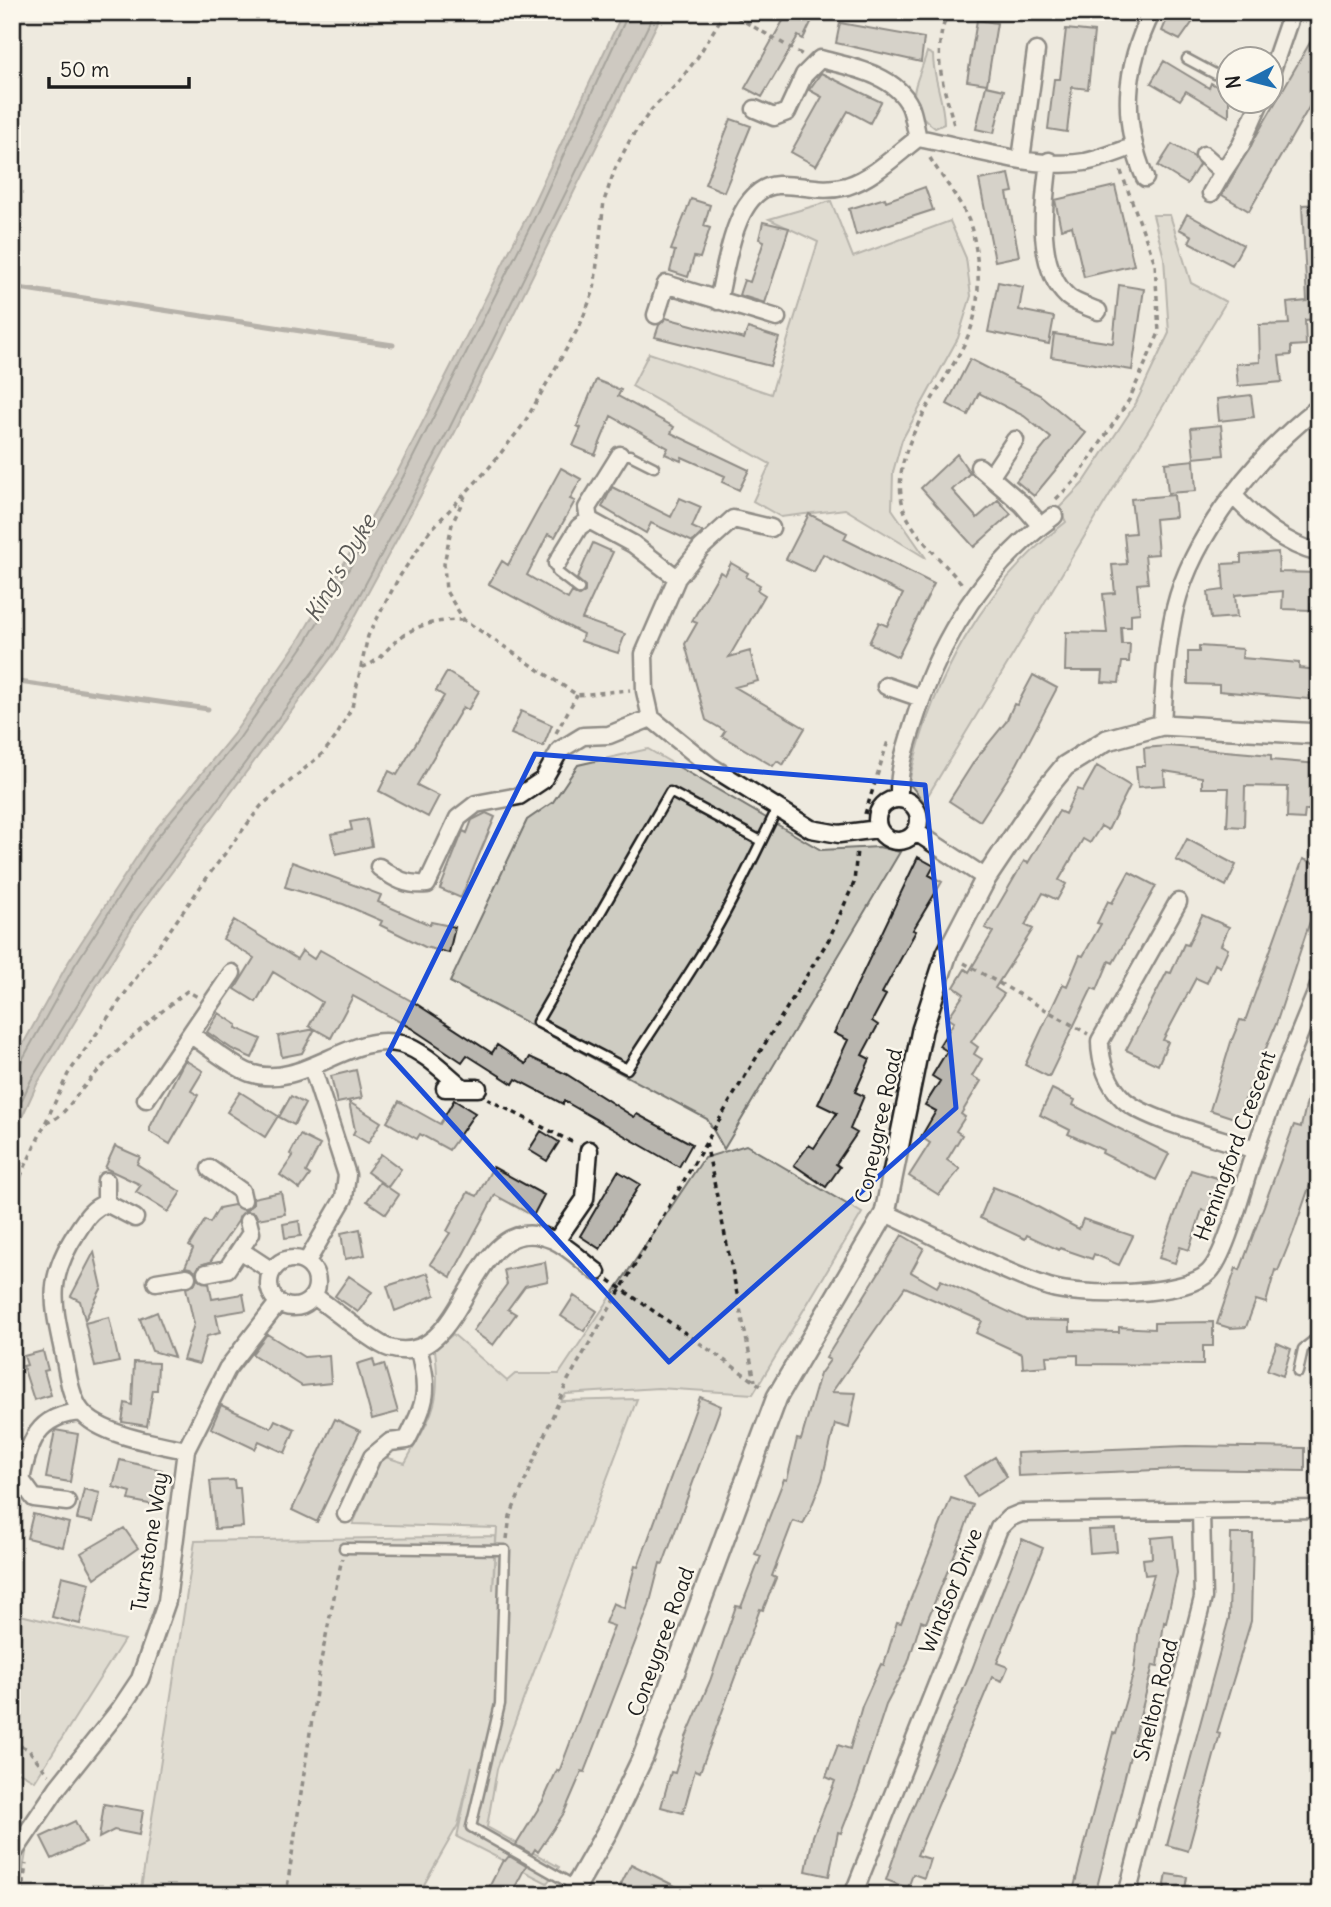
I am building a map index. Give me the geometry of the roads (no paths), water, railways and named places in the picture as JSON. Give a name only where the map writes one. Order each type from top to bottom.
[{"type":"street","points":[[1146,178],[1132,148],[1128,104],[1136,44],[1152,12]]},
{"type":"street","points":[[1280,46],[1292,12]]},
{"type":"street","points":[[1021,159],[1037,51]]},
{"type":"street","points":[[755,109],[774,117],[787,113],[804,75],[814,61],[820,58],[861,70],[893,85],[910,105],[918,138]]},
{"type":"street","points":[[1211,193],[1241,145],[1254,116]]},
{"type":"street","points":[[718,301],[735,228],[751,199],[776,185],[811,190],[848,186],[885,164],[918,138],[1021,159],[1049,161],[1084,162],[1132,148]]},
{"type":"street","points":[[1204,155],[1223,172]]},
{"type":"street","points":[[1049,161],[1044,200],[1050,268],[1069,297],[1098,311]]},
{"type":"street","points":[[656,315],[666,284],[777,318]]},
{"type":"street","points":[[1162,725],[1167,649],[1175,605],[1198,550],[1234,496],[1267,454],[1319,407]]},
{"type":"street","points":[[899,798],[900,765],[921,698],[947,640],[969,603],[1007,556],[1043,521],[985,471],[1015,440]]},
{"type":"street","points":[[589,520],[587,508],[620,455]]},
{"type":"street","points":[[1234,496],[1270,530],[1297,548],[1319,553]]},
{"type":"street","points":[[771,528],[733,519],[701,548],[677,578],[644,654],[645,691],[652,718],[710,766],[811,829],[839,834],[878,829],[892,842],[906,840],[916,832],[918,813],[909,802],[899,798],[887,801],[879,808],[878,829]]},
{"type":"street","points":[[557,563],[579,527],[589,520]]},
{"type":"street","points":[[589,520],[633,544],[677,578]]},
{"type":"street","points":[[886,687],[921,698]]},
{"type":"street","points":[[379,867],[395,879],[414,886],[427,884],[458,818],[476,804],[519,796],[542,780],[560,750],[583,736],[609,735],[652,718]]},
{"type":"street","name":"Coneygree Road","points":[[573,1891],[608,1830],[643,1757],[777,1397],[886,1213],[922,1030],[947,953],[986,878],[1042,794],[1065,766],[1107,740],[1162,725],[1319,734]]},
{"type":"street","points":[[916,832],[986,878]]},
{"type":"street","points":[[1178,902],[1100,1041],[1100,1053],[1109,1082],[1125,1101],[1146,1112],[1255,1150]]},
{"type":"street","points":[[146,1099],[232,973]]},
{"type":"street","name":"Hemingford Crescent","points":[[886,1213],[1051,1288],[1105,1293],[1159,1292],[1189,1284],[1209,1272],[1222,1247],[1255,1150],[1319,986]]},
{"type":"street","points":[[191,1035],[249,1072],[266,1076],[312,1067],[383,1042],[401,1044],[417,1051],[471,1088],[445,1088]]},
{"type":"street","points":[[306,1263],[344,1198],[347,1175],[312,1067]]},
{"type":"street","points":[[556,1241],[584,1199],[589,1150]]},
{"type":"street","points":[[210,1169],[241,1191],[243,1200]]},
{"type":"street","points":[[106,1181],[106,1203]]},
{"type":"street","points":[[106,1203],[135,1218]]},
{"type":"street","points":[[106,1203],[92,1209],[69,1245],[53,1282],[54,1307],[70,1385],[81,1412],[102,1427],[186,1450]]},
{"type":"street","points":[[206,1273],[227,1269],[251,1233],[248,1221]]},
{"type":"street","points":[[314,1296],[388,1348],[418,1348],[438,1338],[496,1249],[516,1236],[544,1237],[556,1241],[597,1272]]},
{"type":"street","points":[[240,1250],[272,1270]]},
{"type":"street","points":[[287,1259],[306,1263],[317,1278],[314,1296],[301,1306],[293,1308],[278,1303],[269,1288],[272,1270],[287,1259]]},
{"type":"street","points":[[156,1282],[187,1277]]},
{"type":"street","name":"Turnstone Way","points":[[12,1855],[58,1787],[120,1709],[140,1679],[166,1601],[186,1450],[226,1369],[278,1303]]},
{"type":"street","points":[[346,1514],[372,1457],[390,1442],[407,1440],[425,1405],[426,1379],[418,1348]]},
{"type":"street","points":[[67,1502],[34,1498],[17,1481],[35,1434],[59,1413],[81,1412]]},
{"type":"street","name":"Windsor Drive","points":[[853,1895],[999,1528],[1009,1518],[1021,1513],[1319,1509]]},
{"type":"street","name":"Shelton Road","points":[[1127,1895],[1203,1598],[1201,1512]]},
{"type":"lane","points":[[1187,59],[1216,75]]},
{"type":"lane","points":[[620,455],[630,455],[653,467]]},
{"type":"lane","points":[[557,563],[557,572],[579,589]]},
{"type":"lane","points":[[761,841],[670,792],[537,1022],[627,1069],[708,942],[761,841],[776,809]]},
{"type":"lane","points":[[1298,1372],[1303,1349],[1319,1336]]},
{"type":"lane","points":[[344,1548],[505,1550],[500,1704],[471,1827],[573,1891]]},
{"type":"water","points":[[623,12],[663,12],[455,432],[337,650],[139,916],[37,1084],[12,1139],[12,1064],[69,961],[151,835],[233,735],[300,638],[397,473],[527,216]]},
{"type":"waterway","points":[[12,287],[393,345]]},
{"type":"waterway","points":[[12,681],[208,709]]},
{"type":"water label","name":"King's Dyke","points":[[340,568]]}]
